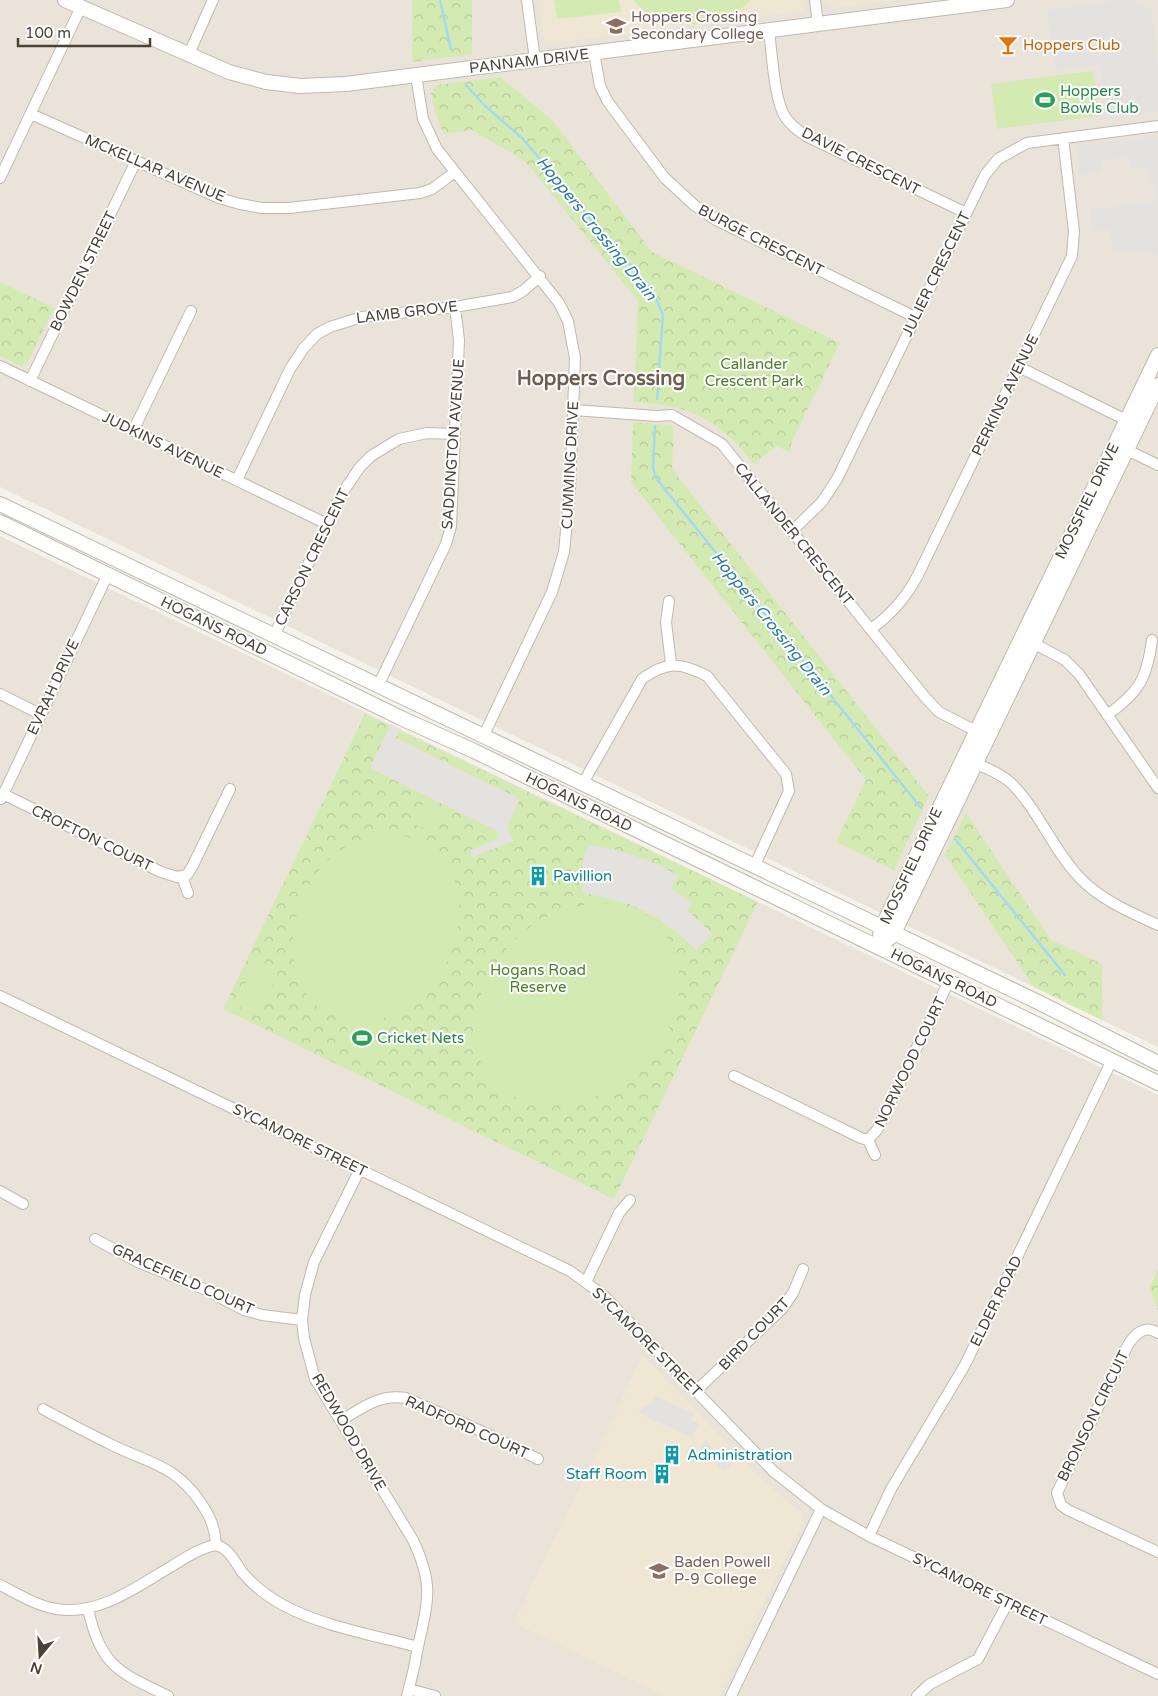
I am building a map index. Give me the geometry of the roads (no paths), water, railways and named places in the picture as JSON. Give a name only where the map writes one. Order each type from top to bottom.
[{"type":"street","name":"PANNAM DRIVE","points":[[65,0],[188,56],[229,72],[266,82],[300,86],[338,85],[769,31],[977,2],[1007,0]]},
{"type":"street","points":[[188,56],[213,0]]},
{"type":"street","points":[[527,0],[535,60]]},
{"type":"street","points":[[815,0],[818,24]]},
{"type":"street","points":[[0,178],[81,7]]},
{"type":"street","name":"DAVIE CRESCENT","points":[[769,31],[779,103],[786,119],[795,129],[966,213]]},
{"type":"street","name":"BURGE CRESCENT","points":[[594,53],[600,86],[608,102],[664,177],[694,205],[716,220],[915,316]]},
{"type":"street","name":"CUMMING DRIVE","points":[[416,75],[423,119],[437,149],[540,276],[559,303],[573,340],[575,358],[568,531],[559,572],[546,606],[483,737]]},
{"type":"street","name":"MCKELLAR AVENUE","points":[[31,114],[219,198],[262,208],[312,207],[420,193],[432,189],[455,172]]},
{"type":"street","name":"JULIER CRESCENT","points":[[792,531],[822,502],[837,479],[984,175],[998,159],[1027,143],[1158,126]]},
{"type":"street","name":"PERKINS AVENUE","points":[[871,629],[903,601],[914,582],[1019,367],[1074,249],[1074,231],[1062,138]]},
{"type":"street","name":"BOWDEN STREET","points":[[30,381],[136,161]]},
{"type":"street","name":"LAMB GROVE","points":[[237,480],[290,369],[303,349],[318,334],[330,327],[362,317],[455,307],[512,297],[523,291],[540,276]]},
{"type":"street","name":"SADDINGTON AVENUE","points":[[378,686],[446,544],[450,526],[460,340],[455,307]]},
{"type":"street","points":[[133,431],[191,311]]},
{"type":"street","name":"MOSSFIEL DRIVE","points":[[879,947],[1121,447],[1158,355]]},
{"type":"street","name":"JUDKINS AVENUE","points":[[0,366],[327,524]]},
{"type":"street","points":[[1019,367],[1132,423]]},
{"type":"street","name":"MOSSFIEL DRIVE","points":[[1132,423],[1158,385]]},
{"type":"street","name":"CALLANDER CRESCENT","points":[[574,410],[657,416],[672,415],[722,444],[939,712],[982,734]]},
{"type":"street","name":"CARSON CRESCENT","points":[[274,636],[350,479],[371,456],[399,439],[413,435],[455,434]]},
{"type":"street","points":[[1121,447],[1158,465]]},
{"type":"street","name":"HOGANS ROAD","points":[[0,504],[887,932],[1040,1003],[1158,1063]]},
{"type":"street","name":"HOGANS ROAD","points":[[0,522],[401,718],[474,751],[1158,1083]]},
{"type":"street","points":[[108,574],[114,559]]},
{"type":"street","name":"EVRAH DRIVE","points":[[2,797],[108,574]]},
{"type":"street","points":[[670,601],[666,622],[671,664]]},
{"type":"street","points":[[1107,715],[1133,695],[1147,668],[1152,640]]},
{"type":"street","points":[[1027,641],[1065,660],[1079,674],[1158,788]]},
{"type":"street","points":[[582,785],[642,679],[655,669],[671,664],[690,667],[707,676],[786,774],[789,791],[754,868]]},
{"type":"street","points":[[0,694],[40,714]]},
{"type":"street","points":[[401,718],[403,698]]},
{"type":"street","points":[[474,751],[483,737]]},
{"type":"street","points":[[969,760],[1011,783],[1023,797],[1068,864],[1093,890],[1113,903],[1158,925]]},
{"type":"street","points":[[188,893],[182,877],[188,874],[192,867],[230,789]]},
{"type":"street","name":"CROFTON COURT","points":[[2,797],[161,872],[182,877]]},
{"type":"street","name":"NORWOOD COURT","points":[[868,1140],[877,1130],[949,981]]},
{"type":"street","name":"SYCAMORE STREET","points":[[0,996],[556,1264],[586,1282],[620,1312],[773,1471],[821,1510],[869,1536],[1158,1674]]},
{"type":"street","points":[[1112,1060],[1119,1044]]},
{"type":"street","name":"ELDER ROAD","points":[[869,1536],[891,1489],[964,1365],[1112,1060]]},
{"type":"street","name":"NORWOOD COURT","points":[[734,1076],[860,1138],[868,1140]]},
{"type":"street","name":"NORWOOD COURT","points":[[868,1140],[875,1155]]},
{"type":"street","name":"REDWOOD DRIVE","points":[[360,1169],[314,1262],[305,1295],[302,1320],[308,1357],[315,1378],[413,1540],[422,1560],[427,1585],[428,1606],[408,1693]]},
{"type":"street","points":[[0,1191],[24,1204]]},
{"type":"street","points":[[586,1282],[619,1213],[630,1200]]},
{"type":"street","name":"GRACEFIELD COURT","points":[[95,1239],[138,1262],[204,1289],[244,1310],[302,1320]]},
{"type":"street","name":"BIRD COURT","points":[[696,1391],[782,1308],[793,1293],[803,1269]]},
{"type":"street","name":"BRONSON CIRCUIT","points":[[1158,1333],[1149,1329],[1143,1330],[1137,1333],[1128,1345],[1057,1493],[1062,1505],[1068,1510],[1158,1552]]},
{"type":"street","name":"RADFORD COURT","points":[[342,1420],[380,1398],[393,1396],[406,1398],[481,1431],[538,1459]]},
{"type":"street","points":[[42,1409],[172,1472],[187,1483],[211,1518],[215,1530],[216,1545]]},
{"type":"street","points":[[732,1696],[821,1510]]},
{"type":"street","points":[[0,1585],[35,1602],[56,1609],[88,1609],[121,1596],[201,1550],[216,1545],[227,1551],[243,1572],[266,1594],[283,1605],[318,1620],[418,1647]]},
{"type":"street","points":[[917,1696],[930,1684],[978,1659],[1008,1602]]},
{"type":"street","points":[[88,1609],[100,1649],[109,1661],[125,1674],[168,1696]]},
{"type":"street","points":[[408,1693],[435,1696]]},
{"type":"waterway","name":"Hoppers Crossing Drain","points":[[440,0],[451,49]]},
{"type":"waterway","name":"Hoppers Crossing Drain","points":[[466,85],[483,104],[522,138],[653,292],[663,315],[657,399]]},
{"type":"waterway","name":"Hoppers Crossing Drain","points":[[655,426],[653,467],[656,478],[921,808]]},
{"type":"waterway","name":"Hoppers Crossing Drain","points":[[955,839],[1065,975]]},
{"type":"place","name":"Hoppers Crossing Secondary College","points":[[616,26]]},
{"type":"place","name":"Hoppers Club","points":[[1008,45]]},
{"type":"place","name":"Hoppers Bowls Club","points":[[1045,100]]},
{"type":"place","name":"Pavillion","points":[[538,876]]},
{"type":"place","name":"Cricket Nets","points":[[362,1038]]},
{"type":"place","name":"Administration","points":[[672,1455]]},
{"type":"place","name":"Staff Room","points":[[662,1474]]},
{"type":"place","name":"Baden Powell P-9 College","points":[[659,1571]]},
{"type":"district","name":"Hoppers Crossing","points":[[601,378]]},
{"type":"park label","name":"Callander Crescent Park","points":[[754,372]]},
{"type":"park label","name":"Hogans Road Reserve","points":[[538,978]]}]
